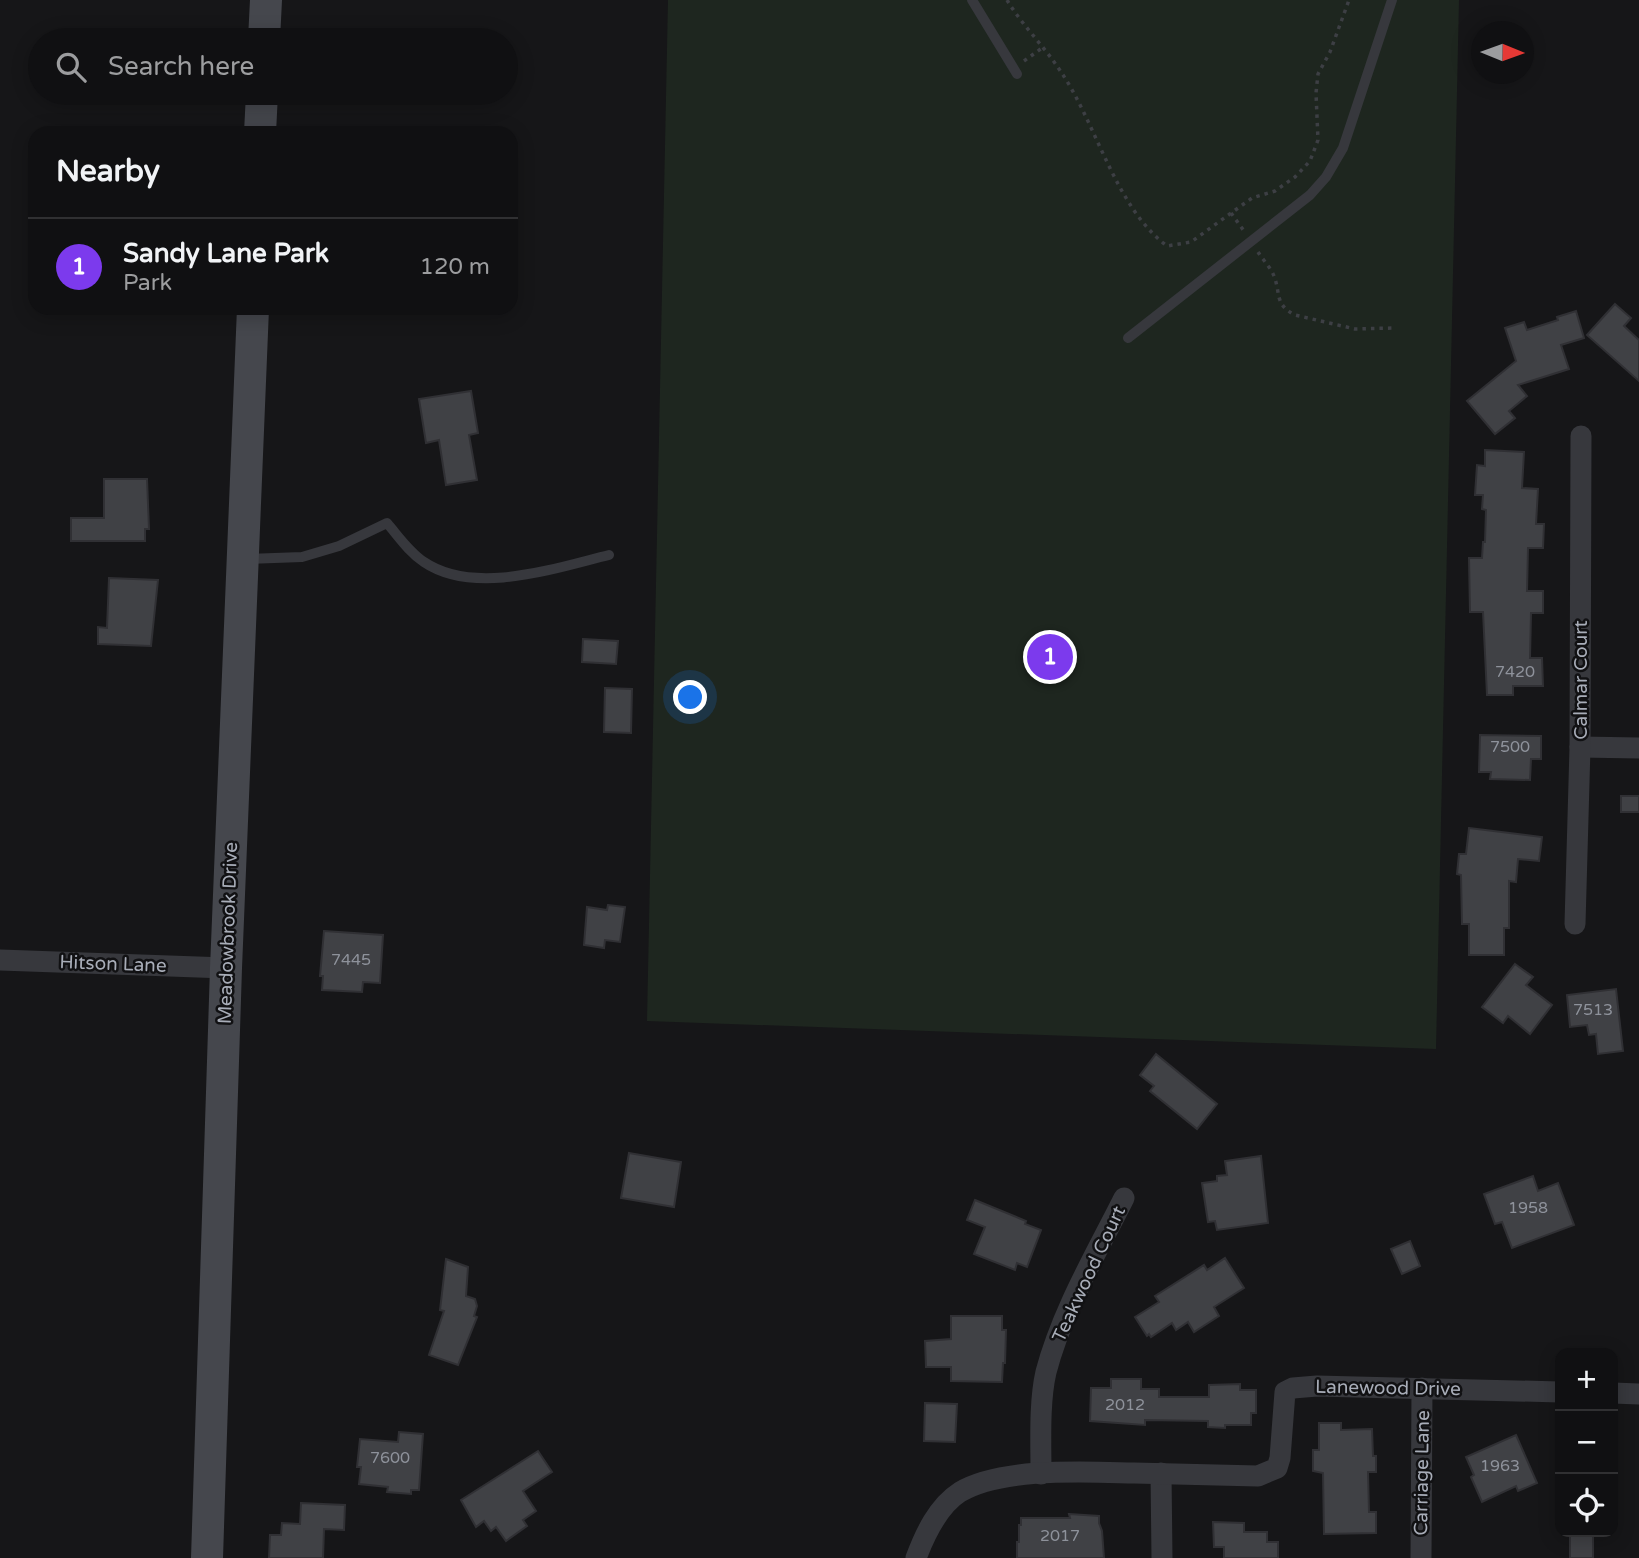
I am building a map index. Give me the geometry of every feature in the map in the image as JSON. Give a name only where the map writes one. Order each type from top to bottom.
[{"type":"main road","points":[[265,28],[266,0]]},
{"type":"main road","points":[[260,126],[261,105]]},
{"type":"main road","name":"Meadowbrook Drive","points":[[207,1558],[226,968],[253,315]]},
{"type":"street","name":"Calmar Court","points":[[1575,924],[1580,747],[1581,436]]},
{"type":"street","points":[[1580,747],[1639,748]]},
{"type":"street","name":"Hitson Lane","points":[[0,960],[226,968]]},
{"type":"street","name":"Teakwood Court","points":[[1041,1474],[1046,1373],[1066,1316],[1124,1198]]},
{"type":"street","name":"Lanewood Drive","points":[[1161,1474],[1258,1476],[1277,1468],[1285,1392],[1293,1388],[1317,1386],[1555,1392]]},
{"type":"street","name":"Carriage Lane","points":[[1421,1558],[1422,1388]]},
{"type":"street","points":[[1618,1393],[1639,1394]]},
{"type":"street","points":[[916,1558],[929,1529],[944,1506],[958,1493],[975,1485],[1007,1477],[1078,1472],[1161,1474],[1162,1558]]},
{"type":"lane","points":[[972,0],[1015,71]]},
{"type":"lane","points":[[1128,338],[1310,195],[1326,177],[1343,148],[1392,0]]},
{"type":"lane","points":[[243,559],[302,557],[340,546],[387,523],[410,551],[426,563],[445,573],[473,578],[515,576],[609,555]]},
{"type":"path","points":[[1007,0],[1060,69],[1105,154],[1122,193],[1153,236],[1167,246],[1191,243],[1252,198],[1275,191],[1295,177],[1310,161],[1318,140],[1318,74],[1330,52],[1349,0]]},
{"type":"path","points":[[1015,71],[1042,48]]},
{"type":"path","points":[[1231,213],[1274,276],[1279,299],[1286,310],[1354,329],[1394,328]]},
{"type":"shaded area","points":[[668,0],[1459,0],[1436,1049],[647,1021]]},
{"type":"building","points":[[1615,304],[1631,318],[1624,326],[1639,340],[1639,381],[1587,335]]},
{"type":"building","points":[[1576,311],[1584,338],[1561,345],[1569,369],[1518,385],[1527,396],[1509,411],[1515,418],[1495,434],[1467,401],[1516,361],[1505,328],[1524,322],[1527,330]]},
{"type":"building","points":[[471,391],[478,433],[469,435],[477,480],[446,485],[439,440],[426,443],[419,399]]},
{"type":"building","points":[[1485,450],[1524,452],[1522,488],[1538,489],[1536,524],[1544,524],[1543,548],[1528,548],[1527,591],[1543,591],[1543,613],[1531,613],[1530,658],[1542,658],[1543,686],[1513,686],[1513,695],[1487,695],[1483,612],[1470,612],[1469,558],[1482,558],[1485,542],[1486,510],[1482,509],[1483,495],[1475,495],[1477,465],[1485,466]]},
{"type":"building","points":[[104,479],[147,479],[149,529],[145,529],[145,541],[71,541],[71,518],[104,518]]},
{"type":"building","points":[[109,578],[158,580],[151,646],[98,644],[98,627],[107,628]]},
{"type":"building","points":[[583,639],[618,641],[616,664],[582,662]]},
{"type":"building","points":[[605,688],[632,689],[631,733],[604,732]]},
{"type":"building","points":[[1480,735],[1541,736],[1541,759],[1531,759],[1530,780],[1490,779],[1491,772],[1479,772]]},
{"type":"building","points":[[1621,796],[1639,796],[1639,812],[1621,812]]},
{"type":"building","points":[[1469,828],[1542,837],[1539,861],[1518,859],[1516,882],[1509,881],[1509,928],[1504,928],[1504,955],[1469,955],[1469,924],[1462,924],[1461,875],[1457,874],[1459,854],[1466,854]]},
{"type":"building","points":[[608,905],[625,907],[620,942],[605,940],[604,948],[584,945],[587,907],[607,910]]},
{"type":"building","points":[[324,931],[383,935],[380,983],[363,982],[362,992],[322,990],[323,976],[320,976]]},
{"type":"building","points":[[1515,964],[1533,977],[1526,985],[1552,1005],[1530,1034],[1508,1016],[1503,1023],[1482,1007]]},
{"type":"building","points":[[1616,989],[1623,1051],[1598,1054],[1596,1034],[1589,1035],[1587,1025],[1570,1027],[1567,995]]},
{"type":"building","points":[[1156,1054],[1217,1104],[1197,1129],[1150,1091],[1154,1086],[1140,1075]]},
{"type":"building","points":[[629,1153],[681,1162],[674,1207],[621,1198]]},
{"type":"building","points":[[1261,1156],[1268,1223],[1217,1230],[1215,1221],[1208,1222],[1202,1183],[1217,1181],[1217,1176],[1227,1175],[1225,1161]]},
{"type":"building","points":[[1533,1176],[1538,1191],[1558,1183],[1574,1225],[1512,1248],[1502,1222],[1495,1224],[1484,1194]]},
{"type":"building","points":[[975,1200],[1041,1230],[1027,1267],[1017,1263],[1015,1270],[974,1254],[985,1227],[967,1220]]},
{"type":"building","points":[[1410,1241],[1420,1266],[1402,1274],[1391,1249]]},
{"type":"building","points":[[1225,1258],[1244,1288],[1214,1307],[1219,1316],[1194,1332],[1188,1322],[1176,1330],[1172,1323],[1151,1337],[1149,1334],[1147,1336],[1135,1317],[1159,1302],[1155,1296],[1204,1265],[1207,1270]]},
{"type":"building","points":[[446,1259],[468,1267],[466,1296],[475,1299],[477,1306],[474,1316],[477,1317],[458,1365],[429,1355],[444,1311],[440,1310]]},
{"type":"building","points":[[951,1316],[1002,1316],[1002,1330],[1006,1330],[1002,1382],[951,1381],[951,1367],[926,1367],[925,1341],[951,1339]]},
{"type":"building","points":[[1111,1379],[1141,1379],[1141,1389],[1159,1389],[1159,1397],[1209,1397],[1209,1385],[1240,1384],[1240,1390],[1256,1390],[1256,1413],[1251,1413],[1251,1425],[1225,1425],[1225,1428],[1208,1427],[1208,1421],[1145,1420],[1145,1425],[1090,1421],[1091,1388],[1111,1388]]},
{"type":"building","points":[[925,1403],[957,1404],[955,1442],[924,1441]]},
{"type":"building","points":[[1319,1423],[1341,1423],[1341,1430],[1372,1429],[1376,1472],[1368,1472],[1369,1512],[1376,1512],[1376,1533],[1324,1534],[1323,1473],[1313,1471],[1313,1450],[1319,1450]]},
{"type":"building","points":[[399,1432],[423,1434],[419,1490],[411,1490],[411,1494],[387,1492],[388,1487],[359,1484],[361,1467],[357,1467],[360,1439],[398,1442]]},
{"type":"building","points":[[1516,1435],[1537,1483],[1518,1491],[1516,1486],[1482,1502],[1466,1457]]},
{"type":"building","points":[[538,1451],[552,1472],[523,1491],[536,1511],[523,1520],[527,1526],[506,1541],[496,1527],[491,1531],[484,1521],[476,1527],[461,1500]]},
{"type":"building","points":[[301,1503],[345,1505],[344,1530],[324,1529],[323,1558],[269,1558],[270,1535],[281,1535],[282,1523],[300,1524]]},
{"type":"building","points":[[1069,1514],[1099,1516],[1104,1558],[1017,1558],[1021,1518],[1070,1518]]},
{"type":"building","points":[[1213,1522],[1244,1523],[1244,1532],[1267,1532],[1267,1542],[1278,1542],[1278,1558],[1224,1558],[1224,1547],[1214,1547]]},
{"type":"building","points":[[1570,1537],[1593,1537],[1593,1558],[1570,1558]]},
{"type":"place","name":"Sandy Lane Park","points":[[1050,657]]}]
